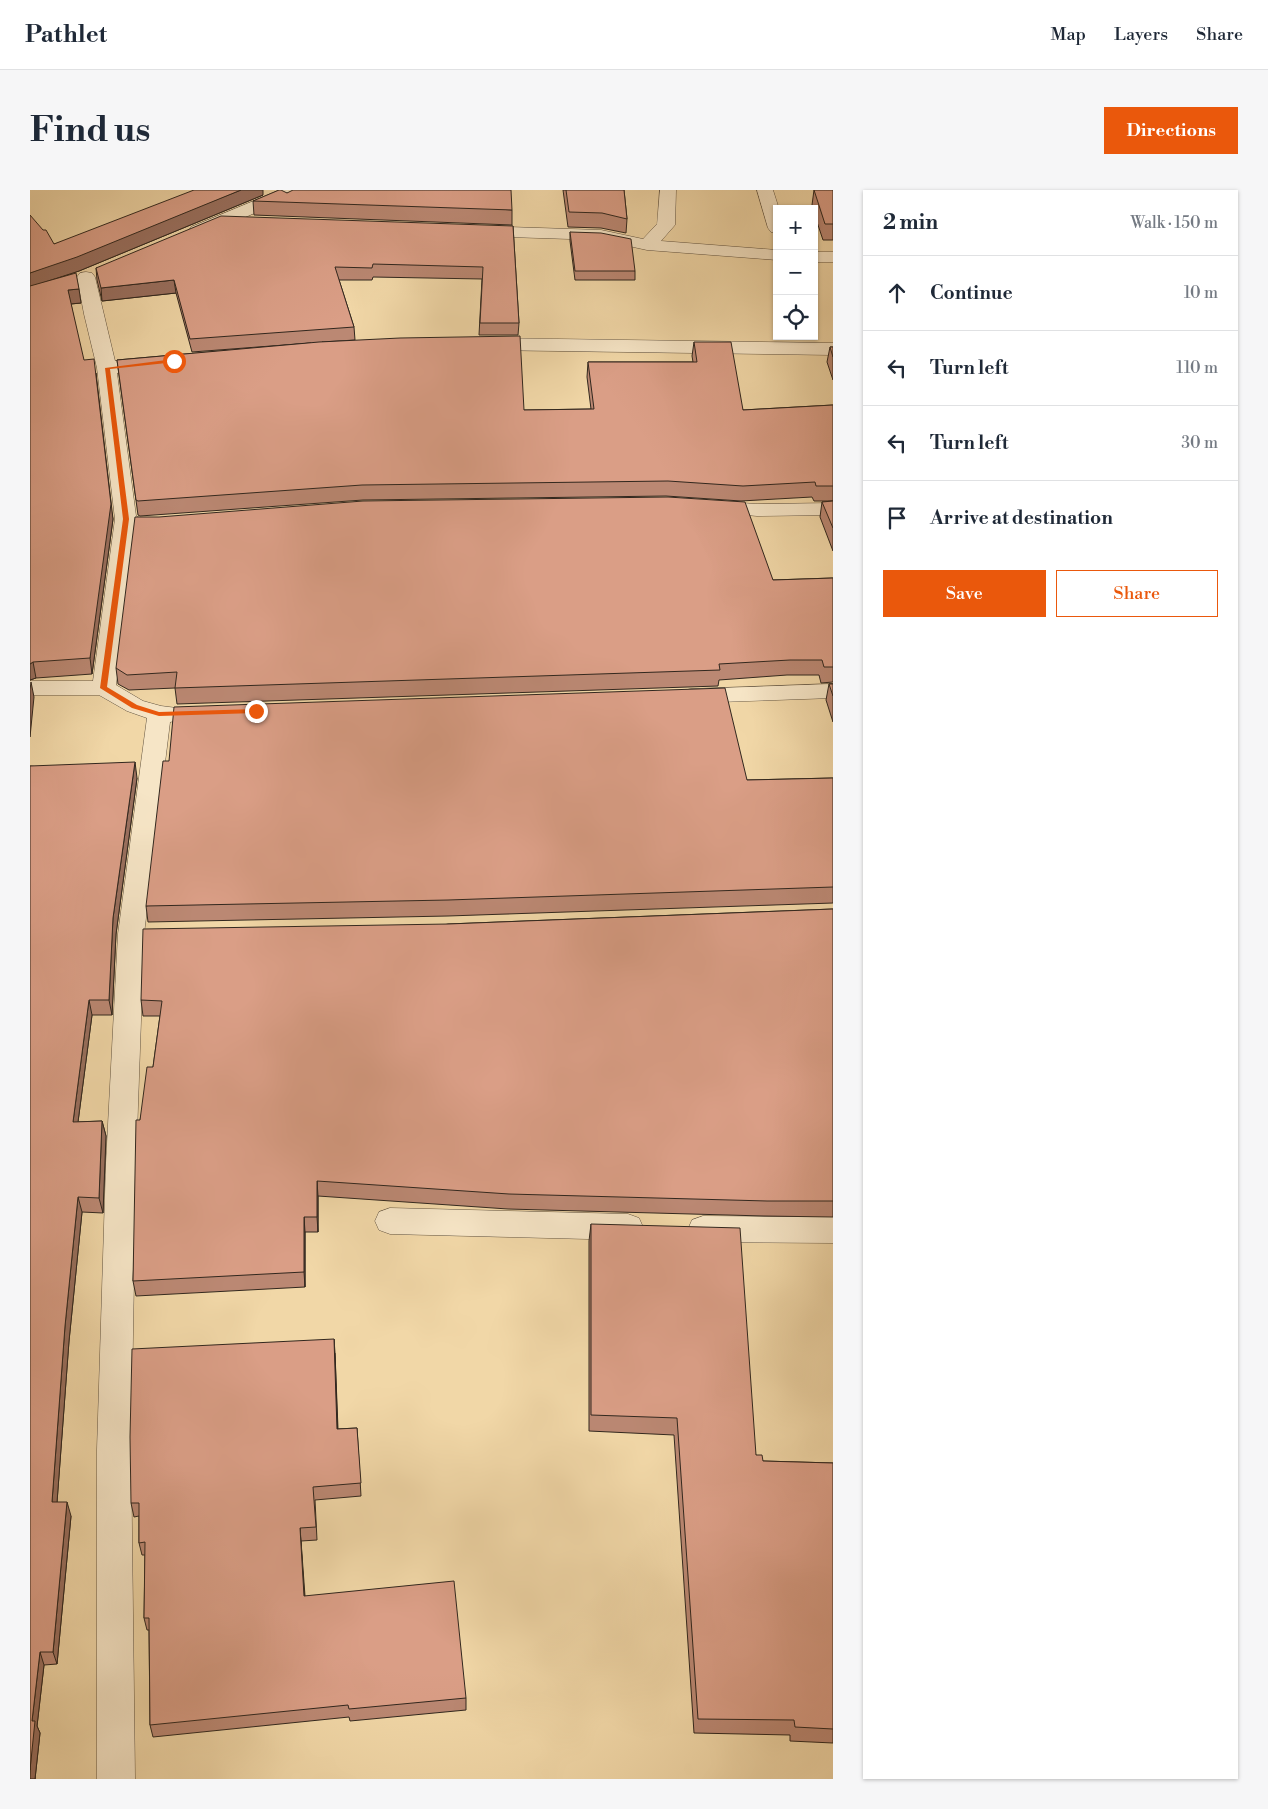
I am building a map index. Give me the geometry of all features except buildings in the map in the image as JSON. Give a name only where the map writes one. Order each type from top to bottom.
[{"type":"street","points":[[185,236],[294,190]]},
{"type":"street","points":[[647,244],[666,225],[668,190]]},
{"type":"street","points":[[766,190],[773,214]]},
{"type":"street","points":[[220,221],[260,222]]},
{"type":"street","points":[[457,230],[601,235],[647,244],[773,255]]},
{"type":"street","points":[[818,257],[833,257]]},
{"type":"street","points":[[67,283],[104,270]]},
{"type":"street","points":[[86,277],[93,314],[108,368],[126,519],[104,688]]},
{"type":"street","points":[[469,344],[833,349]]},
{"type":"street","points":[[108,368],[172,361]]},
{"type":"street","points":[[693,506],[757,510],[833,509]]},
{"type":"street","points":[[126,519],[136,524],[190,522]]},
{"type":"street","points":[[30,688],[104,688],[135,706],[159,714],[198,713]]},
{"type":"street","points":[[666,697],[833,691]]},
{"type":"street","points":[[116,1779],[114,1450],[121,1163],[145,934],[159,714]]},
{"type":"street","points":[[390,1221],[764,1231],[833,1230]]},
{"type":"route","points":[[174,361],[108,368],[126,519],[104,688],[116,697],[135,706],[159,714],[256,711]]}]
